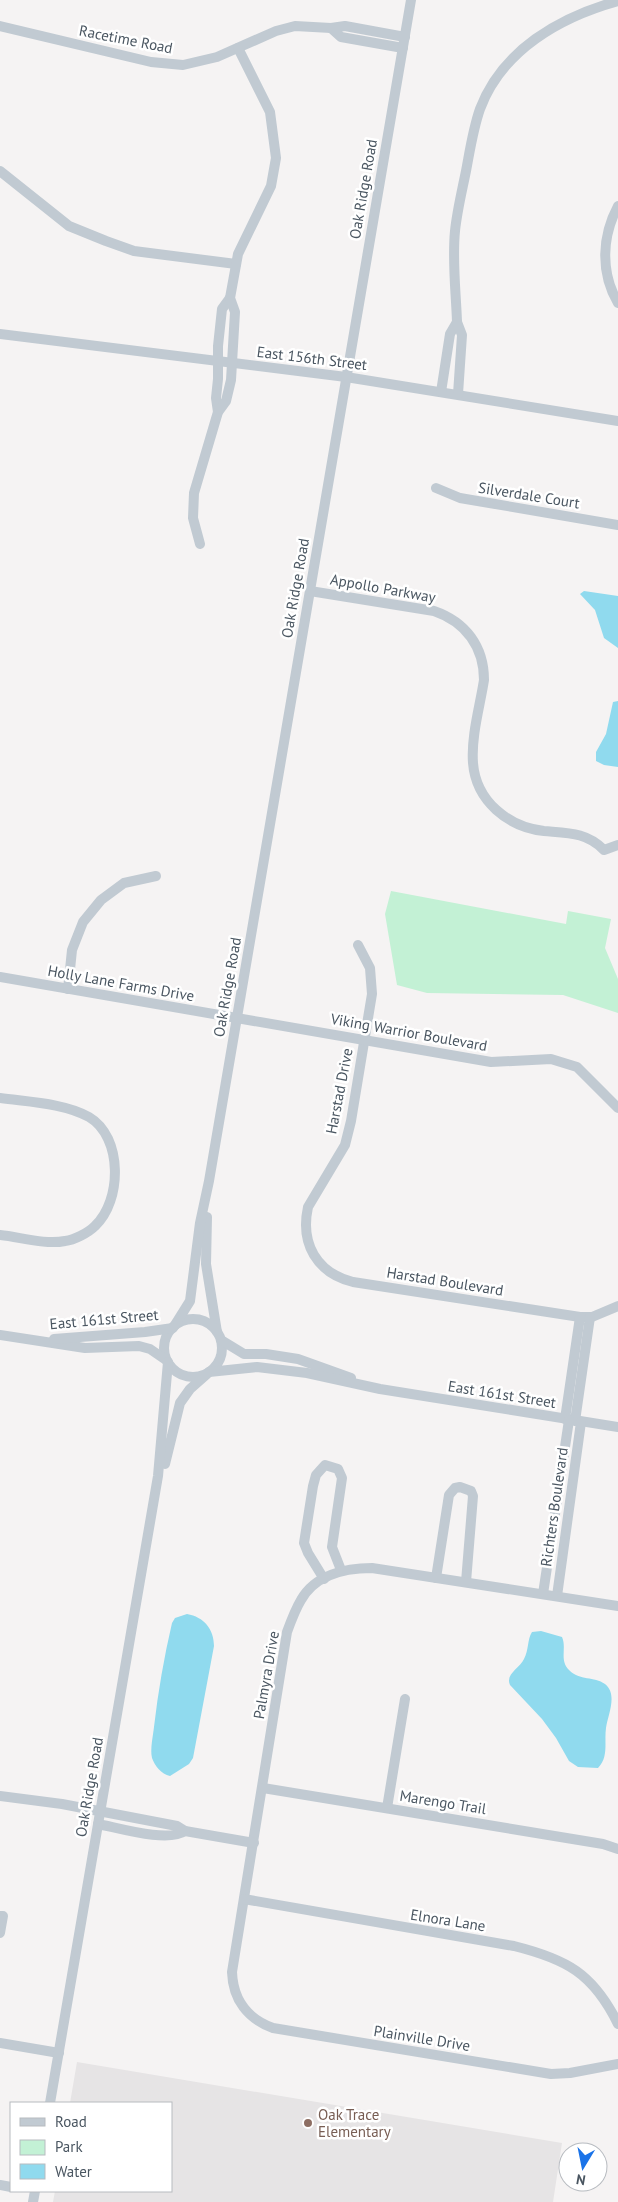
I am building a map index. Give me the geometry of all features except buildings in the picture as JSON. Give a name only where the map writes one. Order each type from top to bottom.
[{"type":"street","name":"Oak Ridge Road","points":[[174,1326],[190,1301],[200,1223],[237,1019],[411,0]]},
{"type":"street","points":[[458,394],[462,335],[457,322],[455,230],[471,140],[480,109],[490,87],[510,60],[538,36],[566,21],[618,1]]},
{"type":"street","name":"Racetime Road","points":[[0,26],[92,49],[166,64],[183,65],[200,62],[276,31],[295,26],[331,28],[345,26],[405,37]]},
{"type":"street","name":"Racetime Road","points":[[331,28],[341,37],[403,48]]},
{"type":"street","points":[[218,412],[216,398],[218,346],[222,309],[230,298],[238,254],[270,186],[276,158],[270,112],[238,48]]},
{"type":"street","points":[[0,171],[69,226],[78,230],[134,251],[236,264]]},
{"type":"street","points":[[616,210],[606,241],[605,256],[608,281],[618,303]]},
{"type":"street","points":[[200,544],[194,518],[194,493],[218,412],[226,401],[233,363],[235,312],[230,298]]},
{"type":"street","points":[[441,392],[450,334],[457,322]]},
{"type":"street","name":"East 156th Street","points":[[0,334],[346,377],[618,421]]},
{"type":"street","name":"Silverdale Court","points":[[436,488],[460,498],[618,525]]},
{"type":"street","name":"Appollo Parkway","points":[[310,591],[434,611],[451,618],[459,624],[478,646],[484,666],[484,680],[473,764],[478,782],[488,802],[504,817],[522,826],[592,839],[604,850],[618,845]]},
{"type":"street","points":[[68,989],[72,950],[83,922],[100,900],[124,883],[156,876]]},
{"type":"street","name":"Harstad Drive","points":[[314,1257],[309,1245],[305,1219],[308,1208],[344,1145],[351,1121],[372,994],[370,968],[358,945]]},
{"type":"street","name":"Holly Lane Farms Drive","points":[[0,977],[237,1019]]},
{"type":"street","name":"Viking Warrior Boulevard","points":[[237,1019],[491,1062],[551,1059],[578,1067],[618,1108]]},
{"type":"street","points":[[0,1098],[74,1111],[90,1118],[100,1126],[113,1146],[115,1162],[113,1186],[102,1218],[95,1226],[80,1236],[65,1242],[51,1242],[0,1235]]},
{"type":"street","name":"Oak Ridge Road","points":[[209,1181],[206,1264],[219,1336]]},
{"type":"street","name":"Harstad Boulevard","points":[[314,1257],[339,1279],[585,1317]]},
{"type":"street","points":[[572,1420],[585,1317],[606,1313],[618,1306]]},
{"type":"street","points":[[193,1319],[202,1320],[219,1336],[222,1349],[220,1359],[208,1372],[198,1376],[180,1374],[167,1361],[164,1350],[165,1341],[174,1326],[193,1319]]},
{"type":"street","name":"East 161st Street","points":[[38,1340],[145,1332],[174,1326]]},
{"type":"street","name":"East 161st Street","points":[[0,1335],[85,1348],[139,1346],[150,1349],[167,1361]]},
{"type":"street","name":"East 161st Street","points":[[219,1336],[244,1354],[266,1354],[298,1359],[380,1389]]},
{"type":"street","name":"Oak Ridge Road","points":[[50,2102],[158,1476],[167,1361]]},
{"type":"street","name":"East 161st Street","points":[[208,1372],[257,1368],[307,1373],[380,1389],[618,1427]]},
{"type":"street","name":"Oak Ridge Road","points":[[158,1476],[165,1464],[180,1403],[190,1389],[208,1372]]},
{"type":"street","name":"Richters Boulevard","points":[[543,1594],[572,1420]]},
{"type":"street","name":"Richters Boulevard","points":[[556,1596],[572,1420]]},
{"type":"street","points":[[324,1579],[304,1543],[313,1486],[316,1475],[325,1465],[338,1469],[342,1478],[332,1547],[341,1570]]},
{"type":"street","points":[[436,1578],[449,1495],[454,1488],[460,1487],[471,1491],[474,1496],[466,1582]]},
{"type":"street","name":"Palmyra Drive","points":[[236,1995],[232,1968],[254,1843],[287,1632],[301,1600],[311,1588],[341,1570],[372,1568],[618,1606]]},
{"type":"street","points":[[387,1808],[405,1699]]},
{"type":"street","name":"Marengo Trail","points":[[263,1788],[603,1844],[618,1849]]},
{"type":"street","points":[[0,1796],[100,1811],[177,1826],[185,1831],[254,1843]]},
{"type":"street","points":[[98,1824],[164,1836],[180,1835],[185,1831]]},
{"type":"street","name":"Elnora Lane","points":[[244,1900],[514,1946],[546,1954],[577,1970],[592,1984],[610,2007],[618,2024]]},
{"type":"street","points":[[0,1916],[3,1916],[0,1933]]},
{"type":"street","name":"Plainville Drive","points":[[236,1995],[249,2016],[260,2024],[274,2028],[551,2074],[570,2073],[618,2064]]},
{"type":"street","points":[[0,2043],[59,2053]]},
{"type":"shaded area","name":"Oak Trace Elementary","points":[[77,2062],[558,2142],[558,2169],[553,2202],[53,2202],[55,2192],[172,2192],[172,2102],[70,2102]]},
{"type":"green space","points":[[391,891],[566,924],[568,911],[611,919],[605,948],[618,979],[618,1013],[563,995],[427,993],[397,985],[385,914]]},
{"type":"water","points":[[584,591],[618,596],[618,648],[604,638],[595,610],[580,594]]},
{"type":"water","points":[[618,701],[618,767],[604,765],[596,761],[596,752],[606,734],[613,702]]},
{"type":"water","points":[[187,1614],[198,1618],[207,1625],[214,1640],[214,1646],[193,1758],[189,1764],[170,1776],[161,1772],[155,1764],[151,1754],[152,1742],[157,1701],[172,1623],[175,1618]]},
{"type":"water","points":[[541,1631],[562,1637],[564,1662],[569,1670],[578,1676],[601,1682],[609,1688],[612,1699],[606,1728],[605,1754],[598,1768],[578,1767],[569,1761],[556,1738],[542,1719],[510,1685],[511,1674],[524,1659],[532,1632]]},
{"type":"place","name":"Oak Trace Elementary","points":[[308,2123]]}]
